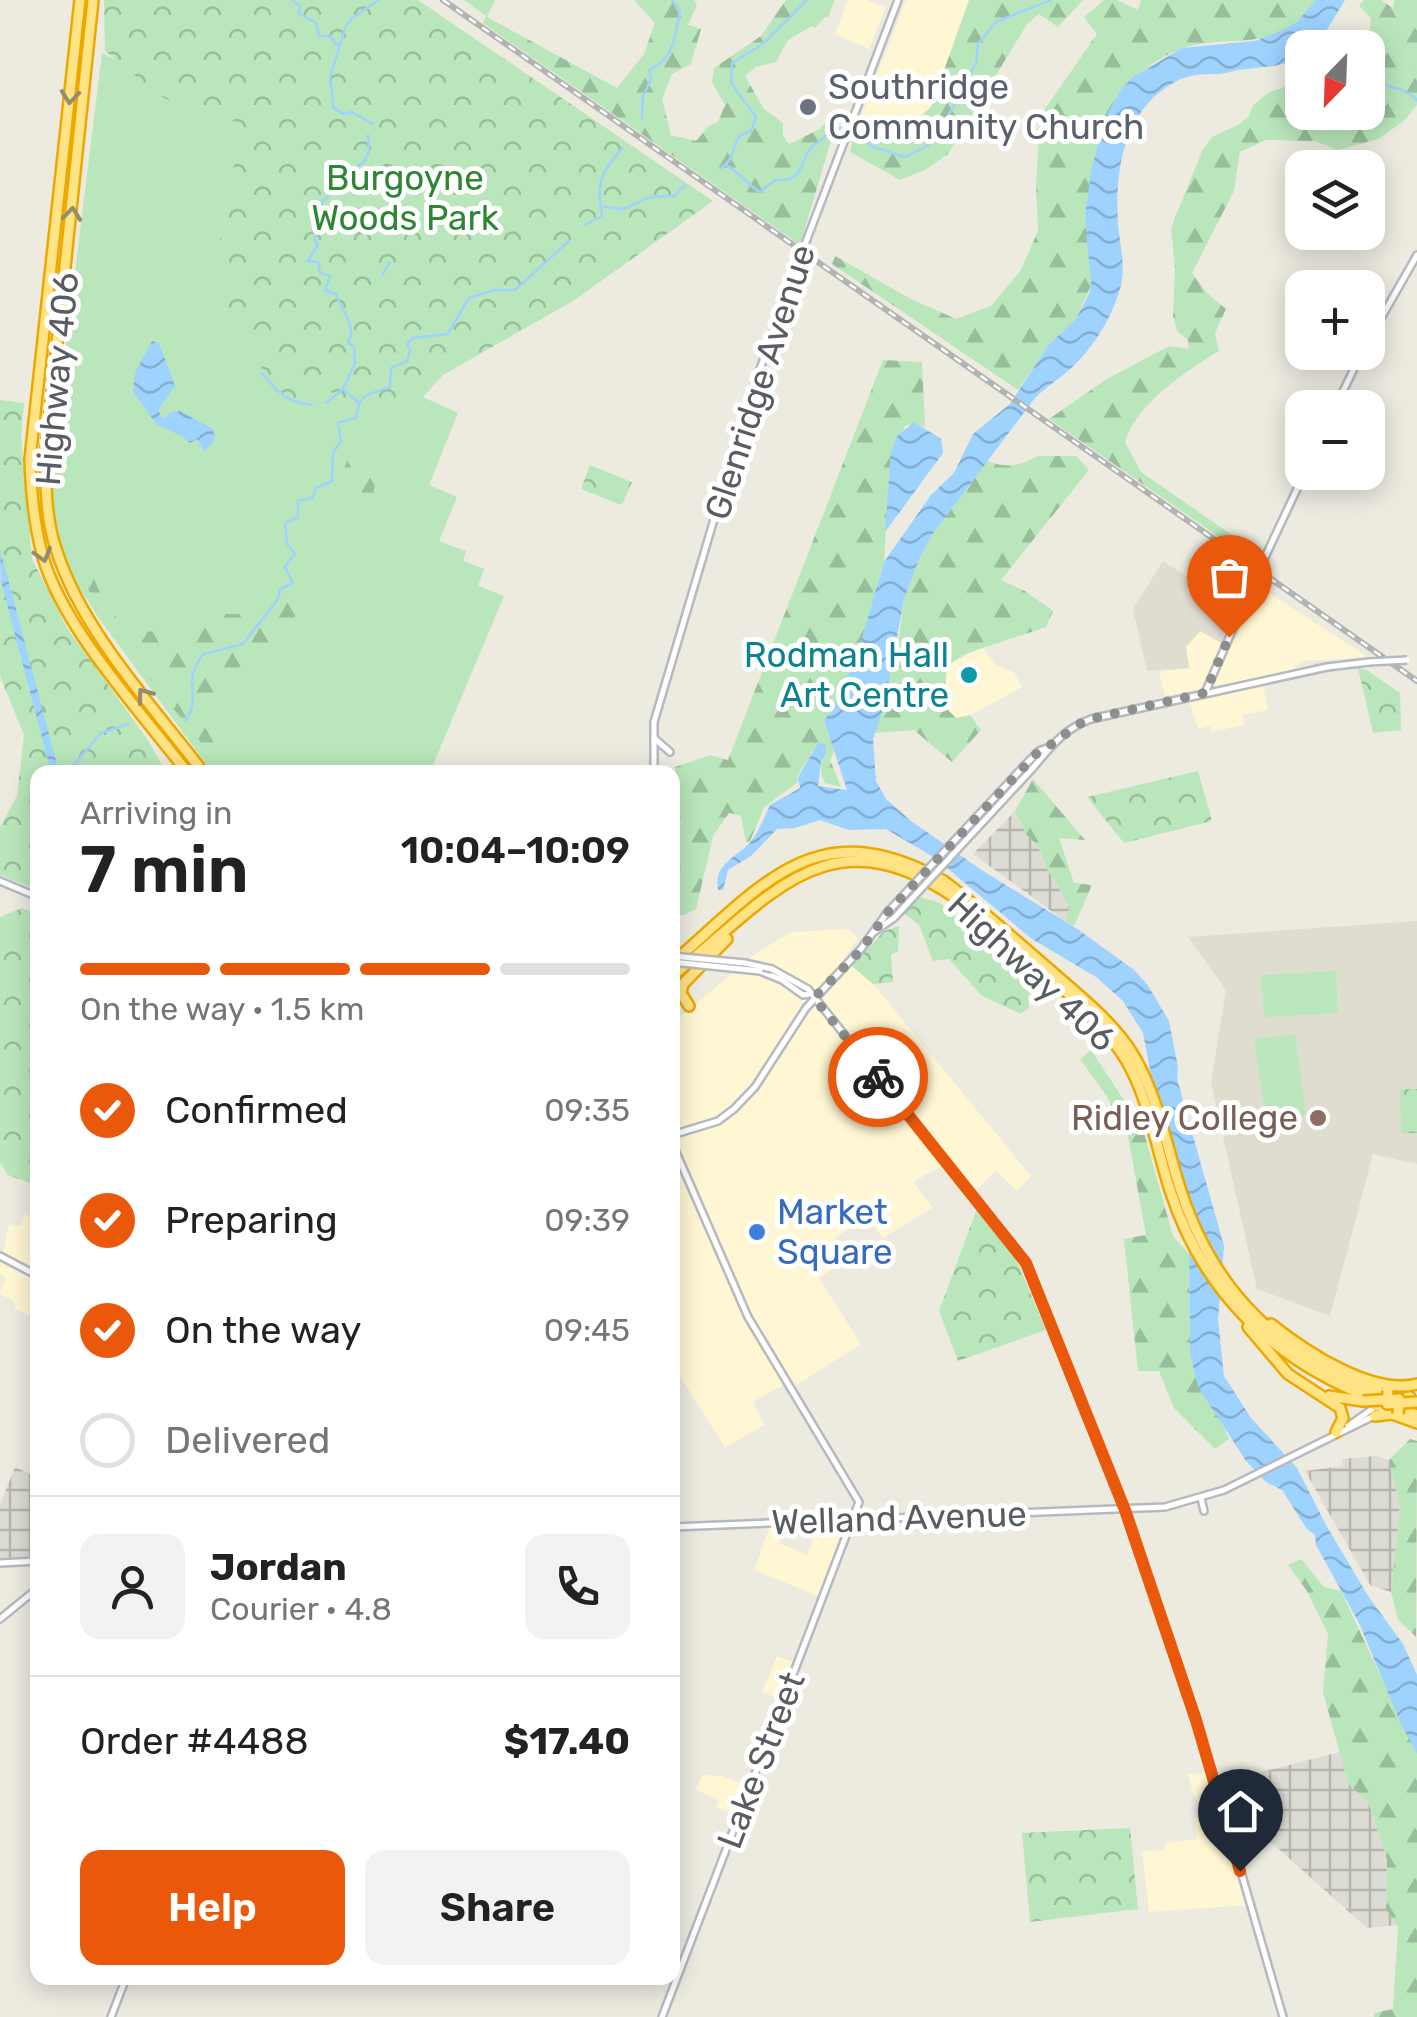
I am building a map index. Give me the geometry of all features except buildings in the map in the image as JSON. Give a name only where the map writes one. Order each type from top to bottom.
[{"type":"highway","name":"Highway 406","points":[[80,0],[30,458],[35,525],[53,584],[68,614],[178,765]]},
{"type":"highway","name":"Highway 406","points":[[94,0],[45,458],[46,507],[67,580],[91,624],[198,765]]},
{"type":"highway","name":"Highway 406","points":[[680,952],[760,885],[788,867],[832,853],[859,852],[895,858],[944,881],[1107,1021],[1139,1066],[1192,1222],[1242,1310],[1313,1362],[1399,1401]]},
{"type":"highway","name":"Highway 406","points":[[680,970],[769,892],[795,876],[834,863],[853,862],[898,868],[933,883],[998,934],[1087,1014],[1121,1052],[1140,1088],[1176,1207],[1203,1265],[1271,1342],[1314,1372],[1417,1415]]},
{"type":"highway","points":[[689,1006],[681,992],[685,981],[795,876]]},
{"type":"highway","points":[[1214,1264],[1236,1290],[1290,1339],[1329,1362],[1398,1387],[1399,1401]]},
{"type":"highway","points":[[1242,1310],[1272,1358],[1340,1408],[1341,1430]]},
{"type":"highway","points":[[1374,1381],[1399,1401],[1417,1423]]},
{"type":"highway","points":[[1308,1388],[1341,1399],[1399,1401]]},
{"type":"main road","name":"Glenridge Avenue","points":[[654,765],[652,732],[752,391],[898,0]]},
{"type":"main road","points":[[1385,311],[1417,255]]},
{"type":"main road","points":[[1205,693],[1297,490]]},
{"type":"main road","points":[[680,1133],[718,1121],[734,1109],[755,1087],[812,996],[1032,770],[1047,748],[1074,725],[1327,667],[1417,660]]},
{"type":"main road","points":[[652,732],[658,744],[670,752]]},
{"type":"main road","points":[[890,915],[1025,765],[1047,748]]},
{"type":"main road","points":[[0,881],[30,894]]},
{"type":"main road","points":[[680,960],[760,972],[812,996]]},
{"type":"main road","points":[[680,960],[772,969],[795,979],[1026,1263],[1125,1510],[1211,1768],[1284,2017]]},
{"type":"main road","name":"Lake Street","points":[[680,1161],[748,1318],[860,1502],[680,1970]]},
{"type":"main road","points":[[0,1256],[30,1272]]},
{"type":"main road","name":"Welland Avenue","points":[[680,1527],[1166,1506],[1224,1490],[1316,1444],[1358,1416],[1399,1401]]},
{"type":"main road","points":[[1201,1498],[1204,1511]]},
{"type":"main road","points":[[0,1563],[30,1562]]},
{"type":"main road","points":[[0,1619],[30,1595]]},
{"type":"main road","points":[[110,2017],[123,1985]]},
{"type":"main road","name":"Lake Street","points":[[662,2017],[674,1985]]},
{"type":"shaded area","points":[[848,0],[867,0],[886,7],[869,49],[835,34]]},
{"type":"shaded area","points":[[906,0],[969,0],[931,107],[892,141],[856,129]]},
{"type":"shaded area","points":[[1163,561],[1215,595],[1231,617],[1221,643],[1200,631],[1186,647],[1189,668],[1147,671],[1133,609]]},
{"type":"shaded area","points":[[1260,587],[1368,657],[1302,661],[1291,671],[1165,696],[1159,672],[1189,668],[1186,647],[1200,631],[1230,647]]},
{"type":"shaded area","points":[[982,647],[996,665],[1014,672],[1022,687],[970,715],[956,718],[945,707],[949,697],[945,692],[947,665]]},
{"type":"shaded area","points":[[1263,685],[1268,710],[1243,715],[1244,725],[1212,732],[1210,726],[1198,729],[1189,701]]},
{"type":"shaded area","points":[[1015,811],[1070,907],[1065,921],[973,854]]},
{"type":"shaded area","name":"Ridley College","points":[[1417,921],[1417,1164],[1373,1154],[1330,1316],[1257,1289],[1211,1082],[1226,990],[1188,937]]},
{"type":"shaded area","points":[[848,929],[858,938],[846,956],[852,966],[873,984],[1031,1176],[1017,1191],[996,1171],[978,1188],[967,1191],[945,1164],[913,1182],[933,1208],[883,1238],[865,1216],[835,1239],[848,1259],[819,1278],[861,1344],[795,1386],[783,1385],[753,1402],[764,1425],[725,1448],[680,1376],[680,1017],[756,953],[791,932]]},
{"type":"shaded area","points":[[24,1214],[30,1216],[30,1267],[3,1252],[9,1224],[21,1226]]},
{"type":"shaded area","points":[[0,1261],[30,1278],[30,1316],[15,1309],[15,1302],[0,1294],[6,1278],[0,1274]]},
{"type":"shaded area","points":[[1377,1456],[1389,1460],[1400,1506],[1391,1592],[1370,1585],[1305,1471],[1343,1466],[1342,1459]]},
{"type":"shaded area","points":[[15,1467],[30,1474],[30,1557],[0,1558],[0,1505]]},
{"type":"shaded area","points":[[842,1523],[844,1528],[818,1596],[754,1570],[770,1526],[783,1528],[779,1543],[807,1555],[817,1525]]},
{"type":"shaded area","points":[[777,1656],[794,1662],[779,1699],[762,1692]]},
{"type":"shaded area","points":[[1340,1752],[1348,1783],[1369,1803],[1387,1860],[1386,1909],[1398,1925],[1367,1928],[1226,1802],[1221,1782]]},
{"type":"shaded area","points":[[1206,1773],[1248,1905],[1149,1912],[1142,1851],[1165,1850],[1165,1843],[1197,1839],[1195,1818],[1202,1817],[1202,1810],[1188,1774]]},
{"type":"shaded area","points":[[702,1775],[722,1776],[745,1785],[735,1814],[716,1807],[719,1800],[696,1790]]},
{"type":"green space","name":"Burgoyne Woods Park","points":[[104,0],[418,0],[713,201],[573,301],[443,375],[423,397],[408,404],[353,404],[331,392],[297,403],[277,389],[230,325],[217,255],[242,123],[192,111],[160,96],[105,51]]},
{"type":"green space","points":[[464,0],[495,0],[487,17],[617,88],[644,54],[655,23],[634,0],[694,0],[697,5],[688,25],[701,29],[691,64],[672,74],[662,99],[671,135],[696,141],[718,122],[725,105],[712,82],[714,68],[761,36],[786,0],[835,0],[828,18],[788,40],[776,62],[756,67],[745,76],[764,109],[783,123],[783,136],[789,144],[820,129],[828,118],[836,124],[800,245],[483,23],[486,16]]},
{"type":"green space","points":[[969,0],[1083,0],[1058,27],[1039,14],[1027,24],[948,154],[925,170],[900,180],[850,152],[856,129],[892,141],[931,107]]},
{"type":"green space","points":[[1104,0],[1117,0],[1138,10],[1141,0],[1316,0],[1286,30],[1253,40],[1181,49],[1150,65],[1122,88],[1085,218],[1092,283],[1076,319],[1049,344],[1018,390],[832,264],[835,256],[911,299],[956,319],[991,306],[1021,270],[1038,231],[1040,116],[1097,34],[1084,17]]},
{"type":"green space","points":[[1364,0],[1381,0],[1393,8],[1394,0],[1417,0],[1417,105],[1405,120],[1378,139],[1338,150],[1315,141],[1266,140],[1240,152],[1234,191],[1192,273],[1226,309],[1215,333],[1219,351],[1151,402],[1125,442],[1141,472],[1258,553],[1255,562],[1049,419],[1107,379],[1169,346],[1189,349],[1188,340],[1177,331],[1173,316],[1175,268],[1171,228],[1202,151],[1212,137],[1240,124],[1253,105],[1285,86],[1285,130],[1385,130],[1385,30],[1370,30],[1371,18],[1359,6]]},
{"type":"green space","points":[[102,53],[242,123],[217,255],[231,325],[253,351],[353,404],[408,404],[423,397],[458,413],[429,485],[457,497],[439,541],[466,551],[463,561],[484,569],[478,586],[504,596],[433,765],[207,765],[74,579],[61,544],[52,499],[53,451]]},
{"type":"green space","points":[[883,360],[922,362],[925,427],[906,425],[903,430],[887,513],[884,562],[853,670],[824,720],[833,745],[830,760],[841,787],[825,783],[821,767],[827,752],[825,745],[818,743],[797,776],[798,782],[764,807],[750,841],[746,842],[741,816],[729,813],[713,836],[696,909],[680,915],[680,765],[710,755],[728,760]]},
{"type":"green space","points":[[0,400],[24,403],[21,437],[32,559],[67,628],[162,765],[30,765],[30,887],[0,875],[0,827],[17,796],[24,735],[0,676]]},
{"type":"green space","points":[[374,451],[380,459],[365,535],[355,516],[346,480],[349,475],[344,469],[349,456]]},
{"type":"green space","points":[[1038,456],[1076,456],[1089,470],[1001,580],[1053,611],[1046,627],[968,653],[947,665],[945,691],[949,697],[945,707],[956,718],[970,715],[981,730],[952,762],[914,730],[874,733],[897,651],[904,599],[932,535],[987,461],[1013,465]]},
{"type":"green space","points":[[590,465],[632,482],[622,505],[581,489]]},
{"type":"green space","points":[[67,533],[87,562],[105,605],[130,632],[160,630],[215,614],[257,613],[275,606],[289,592],[305,596],[305,605],[261,656],[225,674],[225,687],[204,716],[220,731],[246,721],[252,724],[241,746],[219,754],[215,760],[106,617],[86,586]]},
{"type":"green space","points":[[1358,668],[1400,693],[1401,730],[1373,733]]},
{"type":"green space","points":[[1198,771],[1212,821],[1124,843],[1087,797]]},
{"type":"green space","points":[[1033,779],[1085,840],[1059,838],[1074,883],[1092,885],[1074,926],[1065,921],[1070,907],[1015,811]]},
{"type":"green space","points":[[917,896],[940,903],[1039,987],[1040,995],[1028,996],[1029,1008],[1021,1014],[982,996],[949,959],[933,961],[919,925],[902,911]]},
{"type":"green space","points":[[22,908],[30,911],[30,1183],[8,1175],[0,1163],[0,917]]},
{"type":"green space","points":[[899,926],[898,952],[891,954],[893,982],[873,984],[852,966],[884,931]]},
{"type":"green space","points":[[1336,971],[1338,1013],[1264,1017],[1261,975]]},
{"type":"green space","points":[[1295,1034],[1306,1115],[1266,1120],[1254,1039]]},
{"type":"green space","points":[[1091,1050],[1143,1129],[1173,1236],[1189,1254],[1190,1353],[1229,1439],[1215,1449],[1174,1408],[1159,1371],[1138,1371],[1124,1239],[1146,1235],[1128,1136],[1106,1095],[1080,1059]]},
{"type":"green space","points":[[1400,1089],[1417,1089],[1417,1133],[1401,1133]]},
{"type":"green space","points":[[978,1206],[1011,1247],[1046,1330],[958,1361],[939,1311]]},
{"type":"green space","points":[[1410,1439],[1417,1441],[1416,1637],[1398,1619],[1391,1592],[1400,1506],[1389,1460]]},
{"type":"green space","points":[[1301,1559],[1324,1587],[1341,1591],[1417,1754],[1417,2017],[1374,2017],[1374,2013],[1393,2009],[1398,1926],[1386,1909],[1387,1860],[1369,1803],[1348,1783],[1323,1692],[1328,1634],[1307,1591],[1288,1565]]},
{"type":"green space","points":[[1130,1828],[1138,1909],[1030,1922],[1022,1833]]},
{"type":"water","points":[[1316,0],[1345,0],[1327,30],[1285,30],[1285,63],[1184,78],[1156,95],[1142,110],[1125,145],[1121,165],[1117,204],[1122,275],[1111,313],[1085,353],[1035,398],[932,535],[904,599],[885,703],[873,739],[876,781],[886,799],[983,871],[1076,928],[1134,970],[1169,1021],[1177,1079],[1224,1246],[1218,1319],[1224,1376],[1251,1418],[1297,1468],[1368,1596],[1403,1644],[1417,1675],[1417,1754],[1360,1625],[1316,1545],[1315,1535],[1282,1490],[1266,1482],[1246,1461],[1198,1387],[1190,1353],[1189,1248],[1168,1165],[1143,1033],[1123,1001],[1096,977],[1032,939],[935,858],[886,829],[849,830],[820,820],[777,829],[751,856],[728,870],[723,890],[718,890],[717,881],[728,861],[755,836],[770,805],[800,788],[798,777],[818,743],[825,744],[827,752],[821,762],[818,786],[847,790],[824,720],[853,669],[884,562],[931,495],[954,473],[973,434],[1010,404],[1049,344],[1076,319],[1089,294],[1085,218],[1091,171],[1105,118],[1122,88],[1133,77],[1182,48],[1255,41],[1297,22]]},
{"type":"water","points":[[152,341],[159,343],[175,386],[159,409],[160,416],[166,418],[169,413],[180,411],[213,429],[215,439],[205,452],[197,439],[190,443],[157,425],[133,392],[135,373]]},
{"type":"water","points":[[914,422],[941,439],[943,453],[885,532],[891,452],[897,436]]},
{"type":"water","points":[[0,549],[57,765],[49,765],[1,581]]},
{"type":"waterway","points":[[292,0],[300,6],[299,13],[316,23],[319,36],[331,36],[335,44],[341,43]]},
{"type":"waterway","points":[[373,124],[352,112],[343,114],[334,108],[330,77],[346,26],[379,0]]},
{"type":"waterway","points":[[642,118],[643,96],[651,79],[649,70],[664,60],[675,38],[680,10],[672,0]]},
{"type":"waterway","points":[[720,169],[729,161],[739,136],[751,131],[756,117],[731,83],[732,63],[763,44],[807,0]]},
{"type":"waterway","points":[[861,139],[905,157],[927,146],[938,135],[976,63],[978,44],[996,22],[1051,0]]},
{"type":"waterway","points":[[1385,85],[1417,100]]},
{"type":"waterway","points":[[726,165],[760,192],[775,180],[792,177],[809,150],[831,128],[840,128]]},
{"type":"waterway","points":[[358,402],[343,389],[355,364],[354,347],[348,342],[350,324],[337,295],[325,290],[330,276],[320,273],[318,262],[308,261],[318,245],[318,208],[345,174],[364,162],[369,151],[368,135]]},
{"type":"waterway","points":[[585,225],[602,216],[602,177],[622,148]]},
{"type":"waterway","points":[[604,207],[623,209],[650,197],[674,196],[685,185]]},
{"type":"waterway","points":[[185,721],[192,706],[193,672],[203,654],[243,644],[278,599],[280,589],[293,583],[285,567],[295,554],[287,544],[285,523],[298,517],[298,501],[312,498],[316,488],[332,481],[333,453],[341,441],[338,423],[356,418],[359,403],[366,396],[390,387],[391,368],[407,361],[407,344],[413,338],[448,334],[469,298],[494,290],[515,290],[569,241]]},
{"type":"waterway","points":[[382,275],[390,262]]},
{"type":"waterway","points":[[262,373],[283,395],[312,405]]},
{"type":"waterway","points":[[326,403],[343,389]]},
{"type":"waterway","points":[[74,765],[101,733],[128,724]]},
{"type":"railway","points":[[443,0],[1417,681]]},
{"type":"way so far","points":[[878,1077],[814,998],[861,950],[887,913],[1039,751],[1074,725],[1090,719],[1205,693],[1229,637]]},
{"type":"place","name":"Southridge Community Church","points":[[808,107]]},
{"type":"place","name":"Rodman Hall Art Centre","points":[[969,675]]},
{"type":"place","name":"Ridley College","points":[[1318,1118]]},
{"type":"place","name":"Market Square","points":[[757,1232]]},
{"type":"route","points":[[878,1077],[1026,1263],[1125,1510],[1196,1720],[1240,1871]]}]
